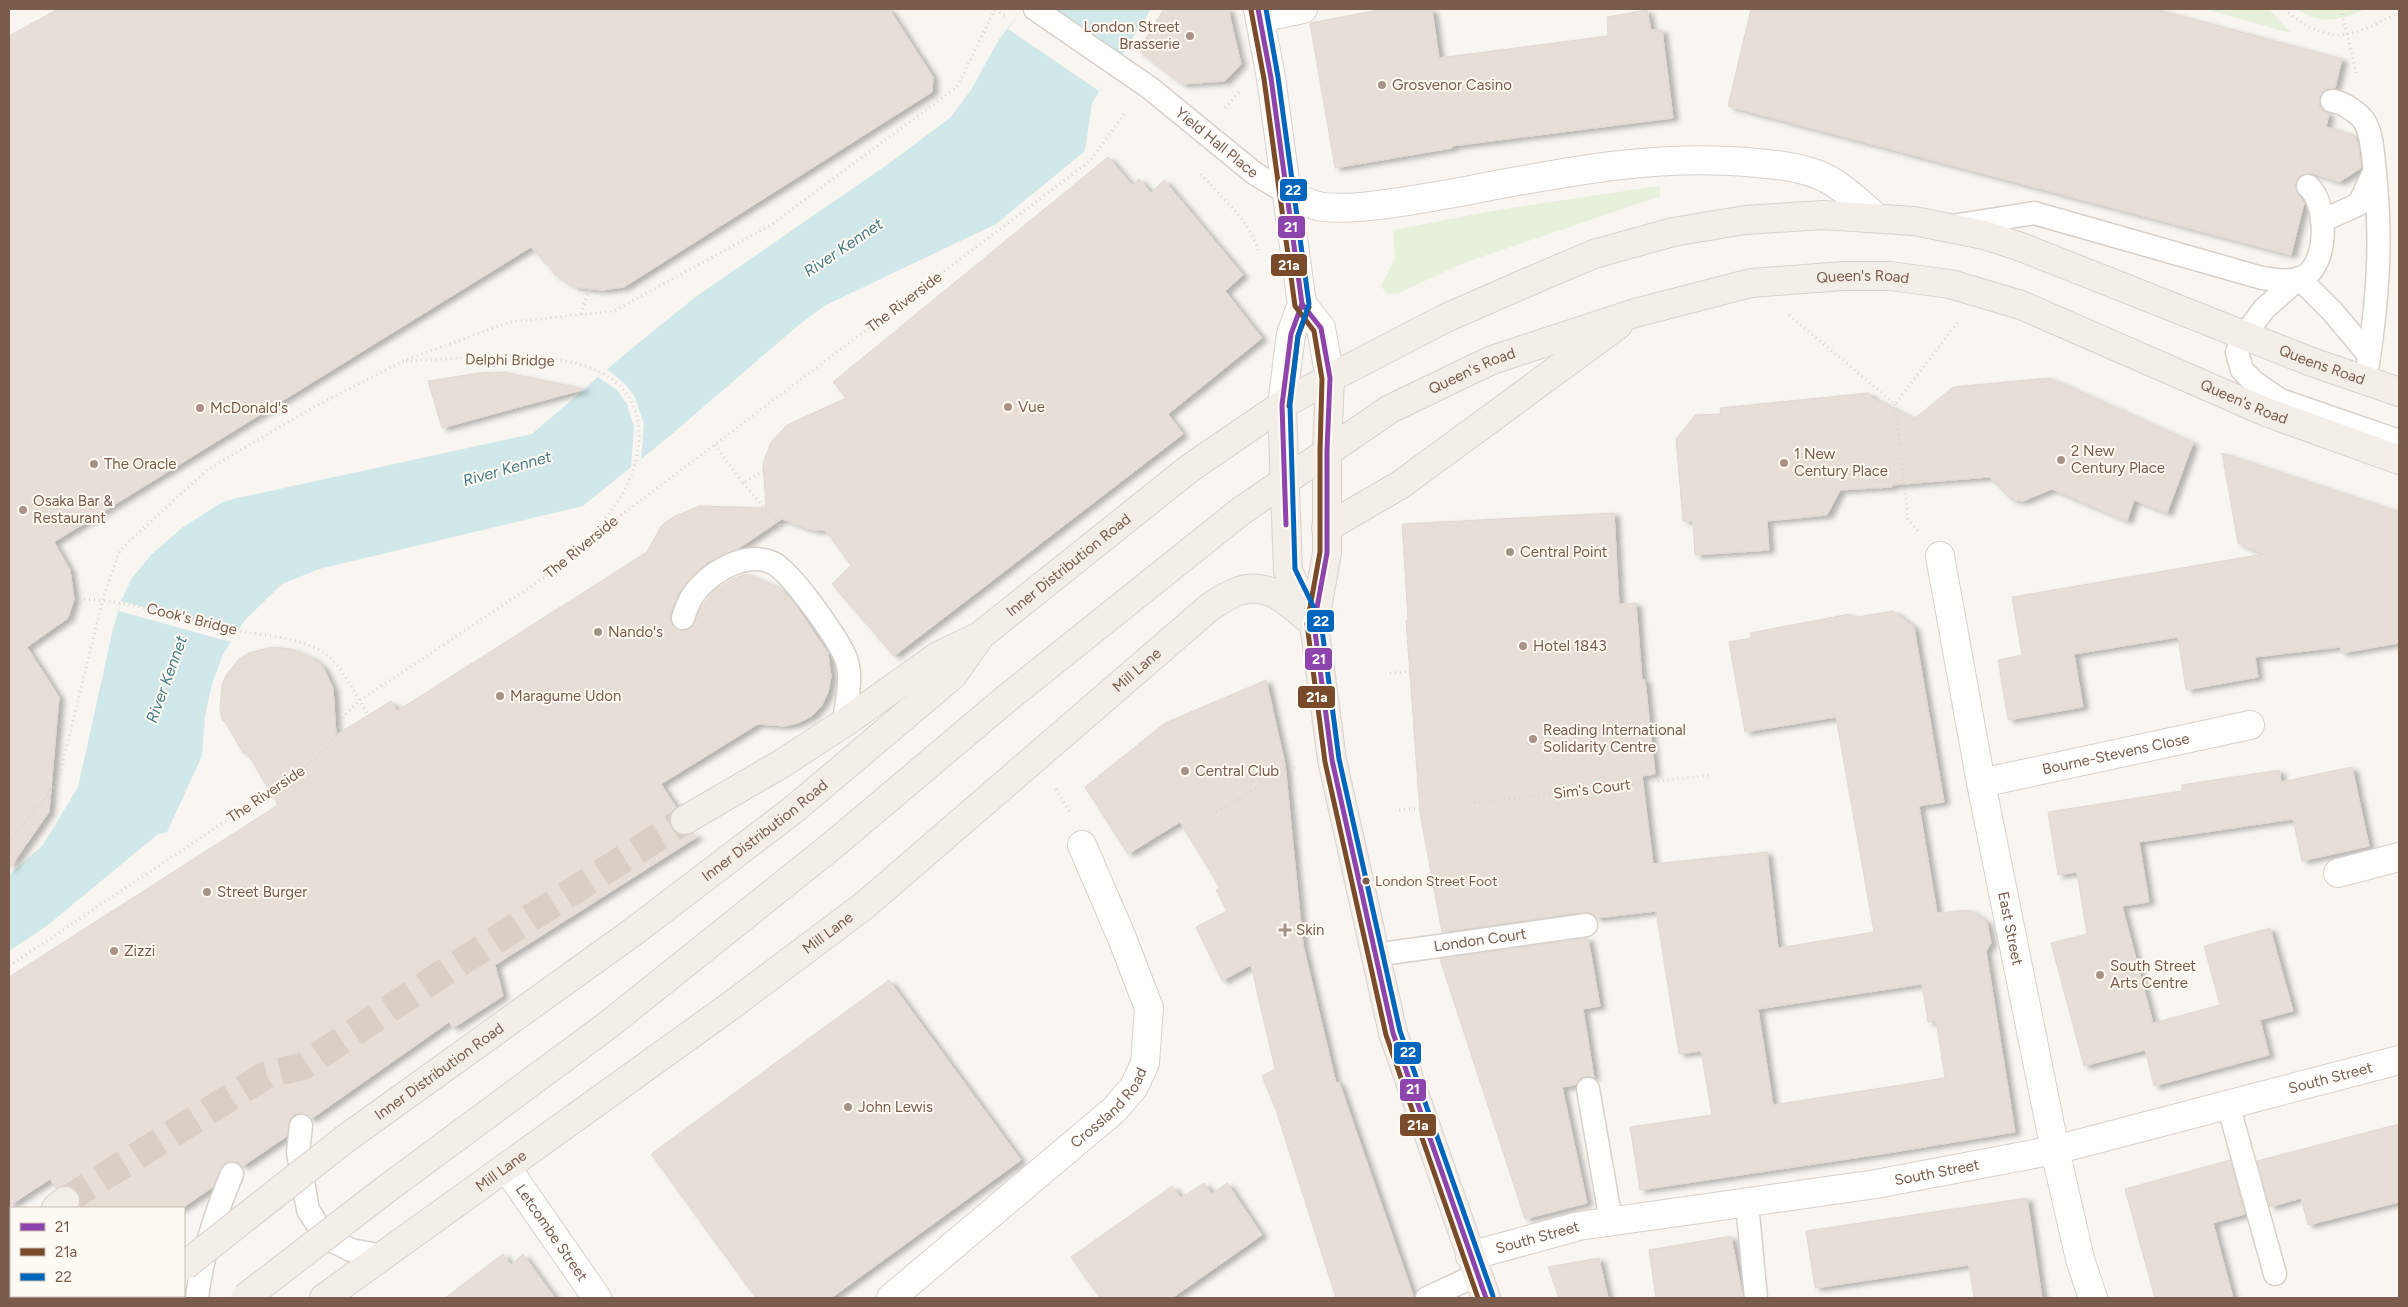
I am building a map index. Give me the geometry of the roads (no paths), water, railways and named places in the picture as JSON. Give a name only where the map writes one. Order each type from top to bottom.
[{"type":"main road","points":[[1478,1276],[1393,1033],[1332,760],[1314,624],[1327,553],[1327,451],[1330,378],[1446,318],[1594,254],[1673,232],[1744,220],[1823,215],[1877,218],[1948,227],[1984,235],[2021,247],[2244,336]]},
{"type":"main road","name":"Queen's Road","points":[[1327,451],[1390,409],[1456,376],[1492,360],[1635,313],[1750,283],[1868,275],[1950,284],[1981,292],[2058,320],[2266,412],[2399,460]]},
{"type":"main road","points":[[1326,528],[1400,484],[1635,313]]},
{"type":"main road","name":"Queens Road","points":[[2244,336],[2309,361],[2367,367],[2399,392]]},
{"type":"main road","name":"Inner Distribution Road","points":[[185,1265],[345,1139],[633,932],[793,810],[953,674],[982,635],[1190,468],[1282,405],[1330,378]]},
{"type":"main road","points":[[1282,405],[1288,571],[1314,624]]},
{"type":"main road","points":[[245,1298],[385,1190],[608,1025],[833,845],[1006,699],[1242,511],[1327,451]]},
{"type":"main road","name":"Mill Lane","points":[[324,1298],[729,1007],[865,905],[1211,606],[1239,591],[1260,588],[1281,596],[1314,624]]},
{"type":"main road","points":[[685,820],[781,764],[844,724],[938,656],[982,635]]},
{"type":"street","points":[[1282,405],[1291,334],[1302,304],[1271,78],[1259,13],[1302,9]]},
{"type":"street","points":[[1286,193],[1316,206],[1342,209],[1618,166],[1672,160],[1720,159],[1795,166],[1822,176],[1844,190],[1877,218]]},
{"type":"street","points":[[1302,304],[1321,328],[1330,378]]},
{"type":"street","name":"East Street","points":[[1940,556],[1981,783],[2055,1150],[2080,1259],[2093,1298]]},
{"type":"street","name":"Bourne-Stevens Close","points":[[1981,783],[2250,725]]},
{"type":"street","name":"Crossland Road","points":[[890,1298],[1114,1110],[1134,1087],[1145,1063],[1148,1008],[1122,938],[1082,845]]},
{"type":"street","points":[[2338,873],[2399,857]]},
{"type":"street","name":"South Street","points":[[1478,1276],[1579,1226],[1876,1184],[2055,1150],[2399,1060]]},
{"type":"street","name":"Letcombe Street","points":[[506,1167],[597,1298]]},
{"type":"lane","name":"Yield Hall Place","points":[[1035,9],[1150,88],[1254,173],[1286,193]]},
{"type":"lane","points":[[2332,101],[2348,108],[2366,123],[2372,146],[2380,216],[2380,251],[2378,289],[2367,367]]},
{"type":"lane","points":[[2322,221],[2359,204],[2375,172]]},
{"type":"lane","points":[[1948,227],[2004,216],[2034,213],[2262,278],[2279,281],[2305,276],[2317,263],[2321,252],[2322,221],[2317,198],[2308,186]]},
{"type":"lane","points":[[2299,278],[2332,311],[2367,367]]},
{"type":"lane","points":[[2299,278],[2264,309],[2244,336],[2238,352],[2238,363],[2242,370],[2254,382],[2280,400],[2399,441]]},
{"type":"lane","points":[[683,618],[690,599],[707,580],[729,565],[752,559],[772,562],[786,572],[806,596],[845,656],[849,678],[844,724]]},
{"type":"lane","name":"London Court","points":[[1375,955],[1586,925]]},
{"type":"lane","points":[[1588,1089],[1611,1221]]},
{"type":"lane","points":[[2228,1104],[2274,1274]]},
{"type":"lane","points":[[301,1126],[298,1152],[308,1210],[326,1238],[351,1250],[384,1256]]},
{"type":"lane","points":[[197,1298],[202,1263],[218,1206],[232,1174]]},
{"type":"lane","points":[[1747,1203],[1756,1298]]},
{"type":"lane","points":[[1427,1298],[1478,1276]]},
{"type":"water","name":"River Kennet","points":[[1022,9],[1151,9],[1092,103],[1085,151],[996,224],[824,306],[795,328],[672,434],[583,506],[319,569],[282,584],[245,620],[223,654],[212,684],[205,716],[202,756],[167,832],[158,834],[48,925],[9,951],[9,875],[43,845],[78,787],[112,633],[121,601],[132,578],[151,555],[183,527],[221,503],[233,499],[532,434],[619,359],[694,298],[891,162],[951,117],[971,90],[998,41]]},
{"type":"tunnel","points":[[65,1201],[266,1075],[303,1066],[442,974],[685,820]]},
{"type":"place","name":"London Street Brasserie","points":[[1190,36]]},
{"type":"place","name":"Grosvenor Casino","points":[[1382,85]]},
{"type":"place","name":"Vue","points":[[1008,407]]},
{"type":"place","name":"McDonald's","points":[[200,408]]},
{"type":"place","name":"2 New Century Place","points":[[2061,460]]},
{"type":"place","name":"1 New Century Place","points":[[1784,463]]},
{"type":"place","name":"The Oracle","points":[[94,464]]},
{"type":"place","name":"Osaka Bar & Restaurant","points":[[23,510]]},
{"type":"place","name":"Central Point","points":[[1510,552]]},
{"type":"place","name":"Nando's","points":[[598,632]]},
{"type":"place","name":"Hotel 1843","points":[[1523,646]]},
{"type":"place","name":"Maragume Udon","points":[[500,696]]},
{"type":"place","name":"Reading International Solidarity Centre","points":[[1533,739]]},
{"type":"place","name":"Central Club","points":[[1185,771]]},
{"type":"place","name":"London Street Foot","points":[[1366,881]]},
{"type":"place","name":"Street Burger","points":[[207,892]]},
{"type":"place","name":"Skin","points":[[1285,930]]},
{"type":"place","name":"Zizzi","points":[[114,951]]},
{"type":"place","name":"South Street Arts Centre","points":[[2100,975]]},
{"type":"place","name":"John Lewis","points":[[848,1107]]}]
